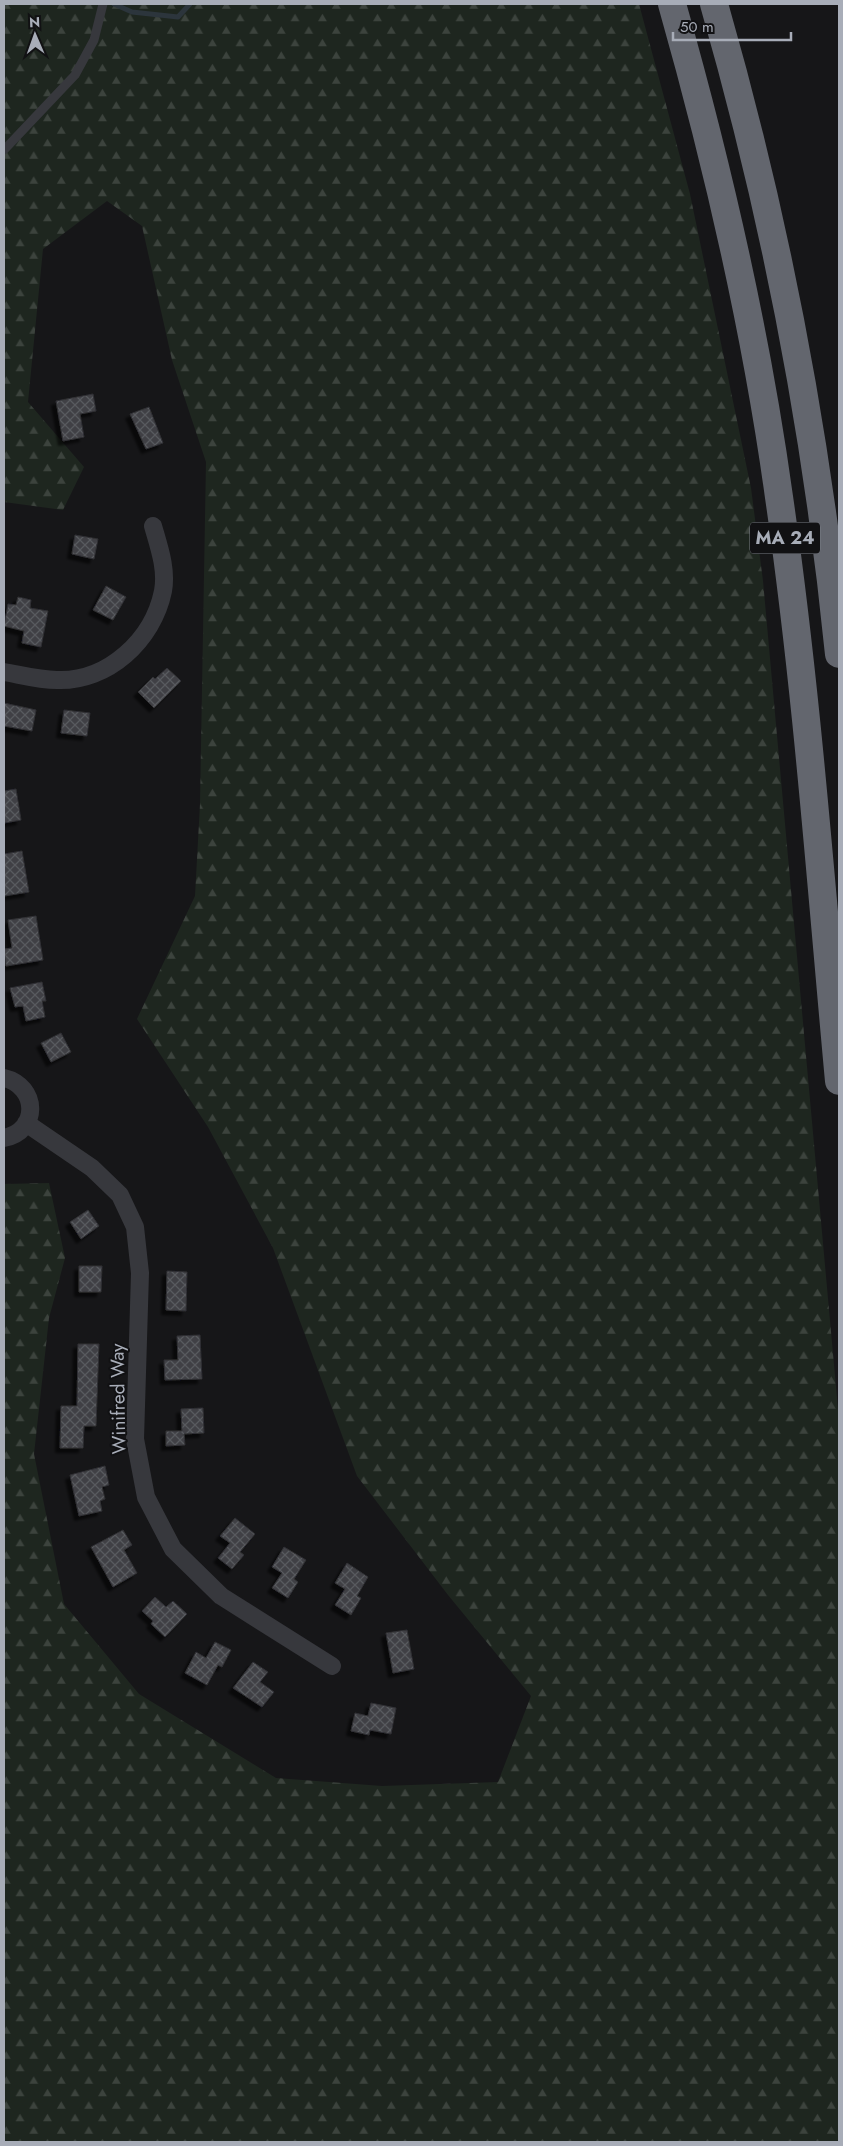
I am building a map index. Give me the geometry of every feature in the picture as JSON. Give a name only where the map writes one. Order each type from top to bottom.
[{"type":"highway","name":"MA 24","points":[[672,4],[700,103],[727,215],[771,441],[799,659],[839,1081]]},
{"type":"highway","name":"MA 24","points":[[714,4],[750,139],[788,308],[818,478],[839,654]]},
{"type":"street","points":[[4,672],[58,680],[92,675],[121,660],[140,640],[157,611],[163,589],[163,561],[154,526]]},
{"type":"street","points":[[4,1078],[12,1080],[25,1090],[30,1106],[26,1123],[16,1134],[4,1138]]},
{"type":"street","name":"Winifred Way","points":[[26,1123],[92,1168],[120,1194],[135,1227],[140,1272],[135,1439],[146,1497],[173,1549],[221,1596],[332,1666]]},
{"type":"lane","points":[[4,150],[75,76],[94,40],[103,4]]},
{"type":"green space","points":[[4,4],[639,4],[690,194],[751,488],[763,581],[839,1420],[839,2142],[4,2142],[4,1184],[49,1183],[65,1258],[49,1318],[34,1454],[64,1604],[139,1694],[276,1778],[382,1786],[498,1782],[531,1696],[448,1595],[357,1476],[273,1248],[208,1127],[137,1019],[195,896],[200,804],[206,462],[172,360],[142,226],[107,201],[43,249],[28,402],[84,467],[63,510],[4,502]]},
{"type":"building","points":[[93,394],[96,411],[80,414],[84,437],[63,441],[56,401]]},
{"type":"building","points":[[149,407],[163,443],[146,449],[130,414]]},
{"type":"building","points":[[75,535],[98,539],[94,559],[72,554]]},
{"type":"building","points":[[106,586],[126,597],[113,620],[93,610]]},
{"type":"building","points":[[18,597],[31,600],[30,608],[48,611],[41,647],[22,643],[24,631],[4,626],[8,604],[16,605]]},
{"type":"building","points":[[167,668],[181,681],[154,708],[138,692],[153,677],[155,679]]},
{"type":"building","points":[[4,703],[36,710],[32,731],[4,726]]},
{"type":"building","points":[[64,710],[90,713],[87,736],[61,733]]},
{"type":"building","points":[[16,789],[21,820],[4,823],[4,791]]},
{"type":"building","points":[[22,851],[29,892],[4,896],[4,854]]},
{"type":"building","points":[[36,916],[43,960],[6,966],[4,949],[12,948],[8,920]]},
{"type":"building","points":[[42,982],[46,1001],[42,1001],[45,1017],[26,1021],[23,1006],[15,1007],[10,988]]},
{"type":"building","points":[[61,1033],[71,1052],[51,1062],[41,1043]]},
{"type":"building","points":[[88,1210],[99,1226],[81,1239],[70,1222]]},
{"type":"building","points":[[79,1266],[102,1266],[101,1292],[79,1292]]},
{"type":"building","points":[[167,1271],[187,1272],[186,1311],[166,1310]]},
{"type":"building","points":[[200,1335],[202,1379],[165,1380],[164,1360],[178,1360],[177,1336]]},
{"type":"building","points":[[78,1344],[99,1344],[96,1426],[84,1426],[83,1448],[60,1448],[61,1406],[77,1406]]},
{"type":"building","points":[[203,1408],[204,1433],[184,1434],[185,1445],[166,1446],[166,1431],[182,1431],[181,1409]]},
{"type":"building","points":[[105,1466],[109,1485],[102,1487],[105,1499],[100,1501],[102,1511],[79,1516],[70,1475]]},
{"type":"building","points":[[235,1518],[255,1534],[240,1552],[244,1555],[232,1569],[218,1558],[230,1543],[220,1536]]},
{"type":"building","points":[[123,1530],[132,1545],[124,1550],[137,1573],[113,1587],[91,1547]]},
{"type":"building","points":[[284,1547],[306,1560],[294,1579],[298,1582],[288,1598],[272,1588],[282,1573],[272,1567]]},
{"type":"building","points":[[347,1563],[368,1577],[357,1596],[361,1598],[351,1615],[335,1605],[345,1589],[335,1583]]},
{"type":"building","points":[[155,1597],[166,1607],[173,1601],[187,1614],[165,1637],[151,1624],[153,1621],[142,1611]]},
{"type":"building","points":[[407,1630],[414,1669],[393,1673],[386,1633]]},
{"type":"building","points":[[215,1642],[231,1650],[222,1667],[218,1665],[207,1685],[185,1673],[196,1652],[206,1658]]},
{"type":"building","points":[[253,1662],[268,1672],[260,1682],[274,1692],[262,1707],[233,1688]]},
{"type":"building","points":[[371,1703],[396,1708],[391,1734],[370,1730],[369,1735],[351,1731],[355,1713],[368,1716]]},
{"type":"waterway","points":[[114,4],[132,12],[178,17],[190,4]]}]
